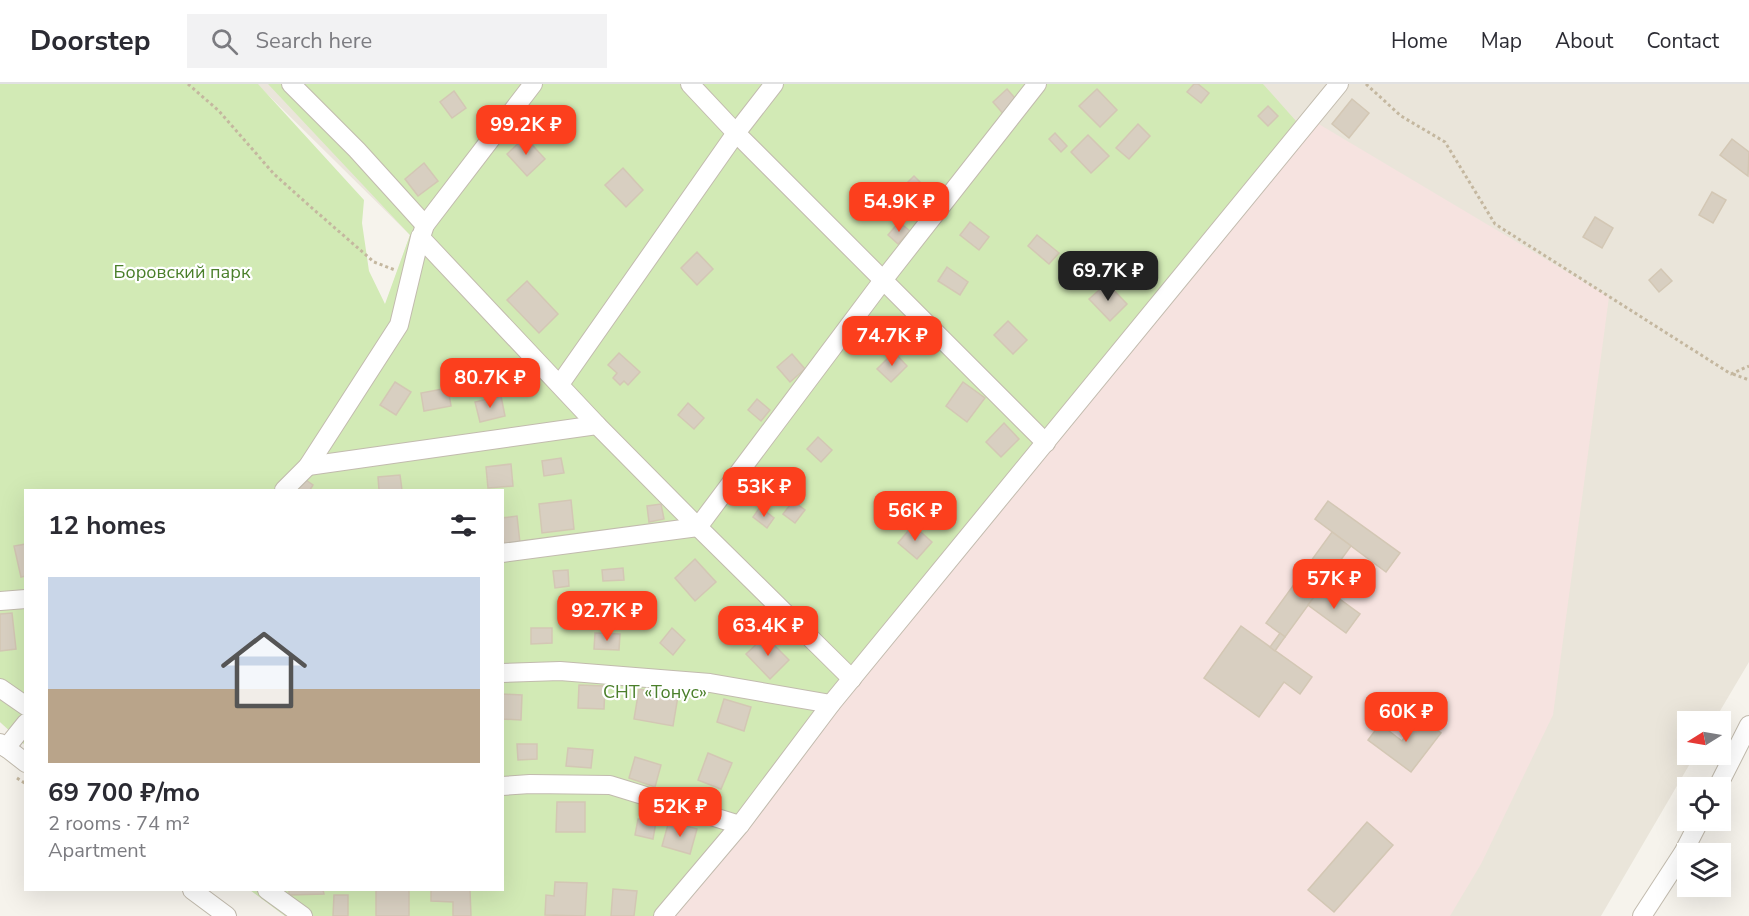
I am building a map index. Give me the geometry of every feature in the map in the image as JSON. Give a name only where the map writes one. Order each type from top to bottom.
[{"type":"street","points":[[291,84],[357,150],[423,231],[597,425],[852,679]]},
{"type":"street","points":[[285,489],[308,466],[399,325],[423,231],[533,84]]},
{"type":"street","points":[[690,84],[736,133],[1046,443]]},
{"type":"street","points":[[560,384],[736,133],[774,84]]},
{"type":"street","points":[[504,553],[698,527],[884,279],[1037,84]]},
{"type":"street","points":[[663,916],[740,825],[831,704],[1339,84]]},
{"type":"street","points":[[308,466],[597,425]]},
{"type":"street","points":[[0,601],[24,599]]},
{"type":"street","points":[[504,673],[560,671],[710,683],[831,704]]},
{"type":"street","points":[[0,688],[24,705]]},
{"type":"street","points":[[24,725],[3,745],[24,761]]},
{"type":"street","points":[[1723,777],[1749,725]]},
{"type":"street","points":[[504,786],[610,784],[740,825]]},
{"type":"street","points":[[1642,916],[1683,853],[1694,831]]},
{"type":"street","points":[[193,891],[227,916]]},
{"type":"street","points":[[268,891],[303,916]]},
{"type":"path","points":[[188,84],[219,111],[274,174],[349,240],[375,262],[411,275]]},
{"type":"path","points":[[1366,84],[1401,116],[1445,142],[1495,224],[1731,374],[1749,380]]},
{"type":"path","points":[[1731,374],[1749,366]]},
{"type":"shaded area","points":[[257,84],[1749,84],[1749,662],[1720,711],[1677,711],[1677,765],[1689,765],[1682,777],[1677,777],[1677,786],[1601,916],[285,916],[251,891],[504,891],[504,489],[24,489],[24,744],[0,722],[0,484],[381,317],[410,235]]},
{"type":"shaded area","points":[[1317,123],[1609,297],[1553,715],[1481,864],[1450,916],[669,916]]},
{"type":"green space","points":[[0,84],[258,84],[364,200],[362,223],[369,271],[385,304],[410,235],[268,84],[1263,84],[1296,121],[862,680],[669,916],[285,916],[251,891],[504,891],[504,489],[24,489],[24,744],[0,722]]},
{"type":"building","points":[[1194,84],[1198,84],[1209,93],[1201,103],[1187,92]]},
{"type":"building","points":[[1007,89],[1020,104],[1006,117],[993,102]]},
{"type":"building","points":[[1097,89],[1117,110],[1100,127],[1079,106]]},
{"type":"building","points":[[454,91],[466,108],[452,118],[440,102]]},
{"type":"building","points":[[1352,99],[1369,113],[1349,138],[1332,124]]},
{"type":"building","points":[[1268,106],[1278,116],[1268,126],[1258,116]]},
{"type":"building","points":[[1138,124],[1150,136],[1129,159],[1116,148]]},
{"type":"building","points":[[1055,133],[1067,146],[1061,152],[1049,139]]},
{"type":"building","points":[[1088,135],[1109,156],[1091,173],[1071,152]]},
{"type":"building","points":[[525,137],[545,159],[527,176],[507,154]]},
{"type":"building","points":[[1732,139],[1749,152],[1748,176],[1720,155]]},
{"type":"building","points":[[424,163],[438,181],[418,196],[405,179]]},
{"type":"building","points":[[623,168],[643,190],[626,207],[605,185]]},
{"type":"building","points":[[914,176],[930,192],[913,210],[897,193]]},
{"type":"building","points":[[1712,192],[1726,200],[1713,223],[1699,215]]},
{"type":"building","points":[[1595,217],[1613,228],[1602,248],[1583,237]]},
{"type":"building","points":[[899,222],[910,231],[898,244],[888,235]]},
{"type":"building","points":[[970,222],[989,237],[979,250],[960,235]]},
{"type":"building","points":[[1037,235],[1059,253],[1049,264],[1028,246]]},
{"type":"building","points":[[697,252],[713,269],[697,285],[681,268]]},
{"type":"building","points":[[947,267],[968,282],[960,295],[938,281]]},
{"type":"building","points":[[1661,269],[1672,281],[1659,292],[1649,280]]},
{"type":"building","points":[[527,281],[558,314],[539,333],[507,300]]},
{"type":"building","points":[[1107,283],[1127,304],[1110,321],[1089,299]]},
{"type":"building","points":[[1008,321],[1027,340],[1013,354],[994,335]]},
{"type":"building","points":[[894,352],[907,366],[891,382],[877,369]]},
{"type":"building","points":[[619,353],[640,372],[628,385],[624,381],[620,385],[613,378],[617,373],[608,365]]},
{"type":"building","points":[[792,354],[805,369],[790,382],[777,367]]},
{"type":"building","points":[[395,382],[411,392],[396,415],[380,405]]},
{"type":"building","points":[[963,382],[985,398],[967,422],[946,406]]},
{"type":"building","points":[[448,388],[451,406],[424,411],[421,393]]},
{"type":"building","points":[[501,396],[505,416],[480,422],[475,402]]},
{"type":"building","points":[[757,399],[770,410],[761,421],[748,410]]},
{"type":"building","points":[[688,403],[704,418],[694,429],[678,415]]},
{"type":"building","points":[[1004,423],[1019,439],[1001,457],[986,442]]},
{"type":"building","points":[[818,437],[832,450],[821,462],[807,449]]},
{"type":"building","points":[[561,458],[564,473],[544,476],[542,461]]},
{"type":"building","points":[[511,464],[513,486],[488,488],[486,467]]},
{"type":"building","points":[[400,475],[402,489],[379,489],[378,477]]},
{"type":"building","points":[[303,478],[313,485],[311,489],[295,489]]},
{"type":"building","points":[[571,500],[574,529],[542,533],[539,504]]},
{"type":"building","points":[[793,501],[805,510],[795,523],[783,514]]},
{"type":"building","points":[[1328,501],[1400,553],[1386,572],[1315,519]]},
{"type":"building","points":[[661,504],[664,519],[649,522],[647,506]]},
{"type":"building","points":[[760,507],[774,518],[767,528],[753,517]]},
{"type":"building","points":[[517,516],[520,543],[504,545],[504,518]]},
{"type":"building","points":[[913,525],[932,542],[917,559],[898,543]]},
{"type":"building","points":[[1332,532],[1351,546],[1285,637],[1266,623]]},
{"type":"building","points":[[24,544],[24,576],[21,577],[14,546]]},
{"type":"building","points":[[695,559],[716,582],[695,601],[675,578]]},
{"type":"building","points":[[623,568],[624,580],[603,581],[602,570]]},
{"type":"building","points":[[568,570],[569,586],[555,588],[553,571]]},
{"type":"building","points":[[1322,586],[1360,614],[1346,633],[1308,605]]},
{"type":"building","points":[[12,613],[16,649],[0,651],[0,614]]},
{"type":"building","points":[[1241,626],[1312,677],[1300,694],[1284,682],[1259,717],[1204,678]]},
{"type":"building","points":[[531,628],[552,628],[552,643],[531,644]]},
{"type":"building","points":[[672,628],[685,640],[673,655],[660,643]]},
{"type":"building","points":[[595,633],[620,634],[619,650],[594,649]]},
{"type":"building","points":[[1280,633],[1285,637],[1275,651],[1270,647]]},
{"type":"building","points":[[765,636],[789,660],[770,679],[746,654]]},
{"type":"building","points":[[579,685],[605,686],[604,709],[578,708]]},
{"type":"building","points":[[639,689],[678,696],[673,726],[634,719]]},
{"type":"building","points":[[504,694],[522,695],[521,720],[504,719]]},
{"type":"building","points":[[724,699],[751,707],[744,731],[717,722]]},
{"type":"building","points":[[1420,717],[1441,733],[1411,772],[1368,740],[1380,724],[1402,741]]},
{"type":"building","points":[[517,744],[537,744],[537,759],[518,760]]},
{"type":"building","points":[[568,748],[593,750],[591,768],[566,766]]},
{"type":"building","points":[[708,753],[732,763],[721,789],[698,780]]},
{"type":"building","points":[[635,757],[661,765],[655,787],[629,778]]},
{"type":"building","points":[[557,802],[585,802],[585,832],[556,832]]},
{"type":"building","points":[[638,819],[656,822],[653,839],[635,835]]},
{"type":"building","points":[[669,821],[697,829],[690,854],[662,846]]},
{"type":"building","points":[[1367,822],[1393,845],[1334,912],[1308,890]]},
{"type":"building","points":[[555,882],[587,883],[585,916],[545,915],[546,895],[554,896]]},
{"type":"building","points":[[613,889],[637,891],[634,916],[611,916]]},
{"type":"building","points":[[289,891],[323,891],[324,894],[289,895]]},
{"type":"building","points":[[376,891],[409,891],[409,916],[376,916]]},
{"type":"building","points":[[431,891],[470,891],[471,916],[453,916],[453,902],[431,901]]},
{"type":"building","points":[[334,895],[348,895],[348,916],[333,916]]},
{"type":"park label","name":"Боровский парк","points":[[182,272]]},
{"type":"park label","name":"СНТ «Тонус»","points":[[655,692]]}]
